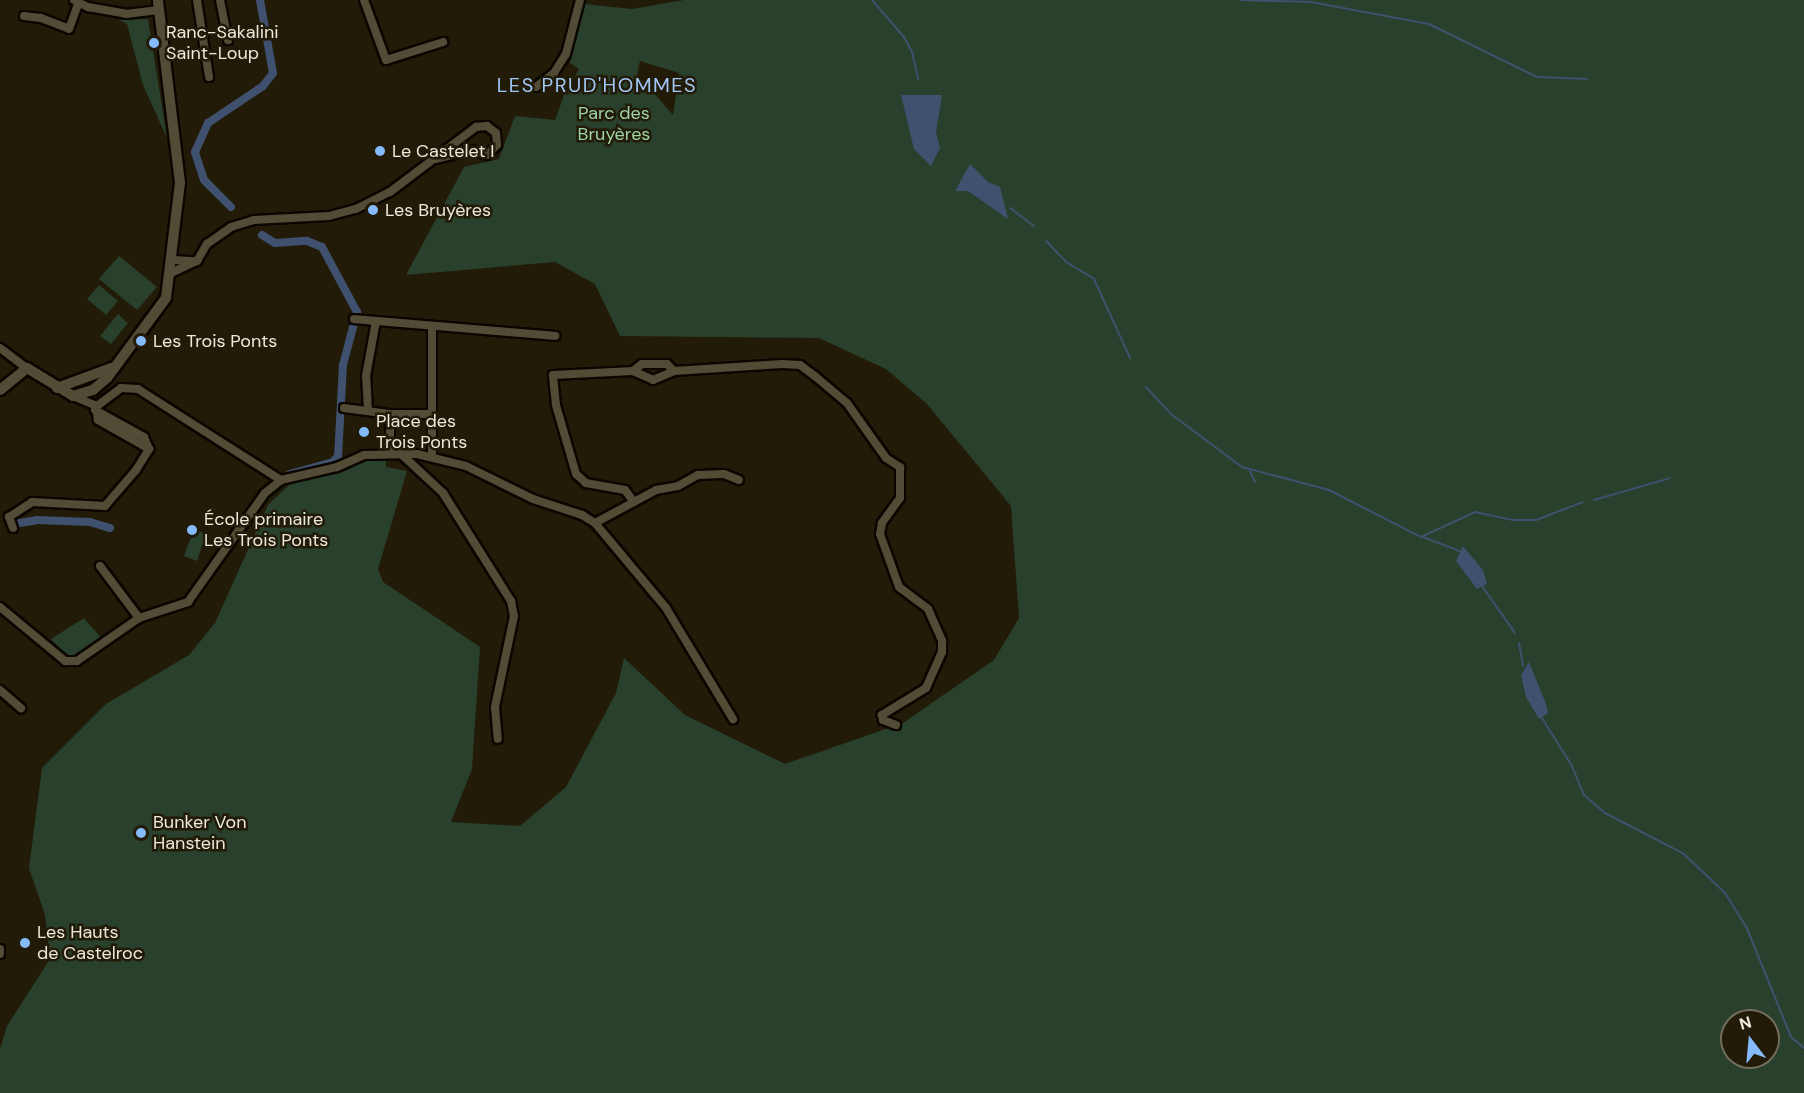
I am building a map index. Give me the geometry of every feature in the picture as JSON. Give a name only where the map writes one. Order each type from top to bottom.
[{"type":"street","points":[[197,0],[209,77]]},
{"type":"street","points":[[220,0],[228,40]]},
{"type":"street","points":[[364,0],[386,60],[442,42]]},
{"type":"street","points":[[536,87],[554,73],[566,54],[580,0]]},
{"type":"street","points":[[24,16],[41,18],[69,29],[76,2],[126,14],[155,5],[162,71],[169,89],[180,183],[173,260],[166,298],[111,368],[107,378],[93,390],[73,396]]},
{"type":"street","points":[[171,273],[197,261],[207,244],[231,227],[254,220],[329,216],[356,209],[377,201],[476,128],[487,126],[498,140],[495,150],[488,155],[472,150],[436,159]]},
{"type":"street","points":[[469,135],[472,150]]},
{"type":"street","points":[[173,260],[197,261]]},
{"type":"street","points":[[357,319],[555,336]]},
{"type":"street","points":[[368,411],[366,375],[376,321]]},
{"type":"street","points":[[432,327],[432,457]]},
{"type":"street","points":[[0,348],[57,388],[140,433],[149,449],[105,506],[32,502],[9,517],[13,528]]},
{"type":"street","points":[[633,371],[642,364],[668,364],[674,371]]},
{"type":"street","points":[[634,502],[625,490],[586,483],[576,474],[553,386],[553,375],[633,371],[653,380],[674,371],[800,365],[847,403],[886,458],[900,467],[900,498],[882,523],[880,534],[899,587],[928,609],[942,644],[926,688],[882,715],[883,720],[896,725]]},
{"type":"street","points":[[0,390],[27,368]]},
{"type":"street","points":[[57,388],[111,368]]},
{"type":"street","points":[[96,408],[121,388],[138,390],[281,480]]},
{"type":"street","points":[[344,408],[390,414],[431,414]]},
{"type":"street","points":[[390,414],[390,452]]},
{"type":"street","points":[[0,608],[71,663],[139,618],[188,602],[196,595],[260,501],[281,480],[337,467],[358,456],[390,452],[432,457],[466,466],[533,499],[565,507],[595,523],[666,608],[733,719]]},
{"type":"street","points":[[400,453],[443,493],[511,601],[514,616],[494,716],[498,739]]},
{"type":"street","points":[[595,523],[634,502],[698,475],[724,474],[740,480]]},
{"type":"street","points":[[100,566],[139,618]]},
{"type":"street","points":[[0,690],[21,708]]},
{"type":"street","points":[[0,949],[0,954]]},
{"type":"green space","name":"Parc des Bruyères","points":[[684,0],[1804,0],[1804,1093],[0,1093],[0,1049],[7,1026],[50,959],[45,915],[29,868],[42,768],[106,704],[189,655],[215,623],[268,505],[289,485],[374,456],[386,456],[386,467],[407,471],[378,569],[383,582],[480,647],[472,769],[451,822],[520,826],[566,787],[616,693],[624,658],[685,715],[785,764],[903,723],[994,660],[1019,618],[1011,506],[927,404],[886,369],[819,338],[620,336],[595,284],[555,262],[406,275],[464,167],[499,159],[515,116],[555,120],[567,87],[577,93],[583,82],[575,77],[579,69],[570,63],[572,42],[585,4],[632,9]],"holes":[[[640,61],[679,73],[673,115],[637,74]]]},
{"type":"green space","points":[[148,19],[167,138],[143,85],[127,24],[119,20]]},
{"type":"green space","points":[[119,256],[157,287],[137,310],[99,279]]},
{"type":"green space","points":[[99,285],[118,301],[106,315],[87,299]]},
{"type":"green space","points":[[118,314],[128,323],[111,344],[100,336]]},
{"type":"green space","points":[[194,529],[206,534],[197,561],[184,556]]},
{"type":"green space","points":[[84,618],[102,639],[77,655],[65,655],[51,639]]},
{"type":"water","points":[[901,95],[942,95],[936,132],[940,148],[931,166],[914,149]]},
{"type":"water","points":[[970,164],[988,182],[1000,187],[1008,219],[968,191],[955,191]]},
{"type":"water","points":[[1463,546],[1483,570],[1487,584],[1477,589],[1456,561]]},
{"type":"water","points":[[1529,662],[1548,713],[1539,719],[1526,697],[1521,675]]},
{"type":"waterway","points":[[231,207],[204,180],[195,152],[208,123],[263,86],[273,73],[260,0]]},
{"type":"waterway","points":[[872,0],[904,37],[912,52],[918,79]]},
{"type":"waterway","points":[[1240,0],[1311,2],[1429,24],[1537,77],[1587,79]]},
{"type":"waterway","points":[[1010,208],[1034,226]]},
{"type":"waterway","points":[[262,235],[275,243],[307,241],[322,247],[357,312],[343,365],[338,456],[333,462],[290,474]]},
{"type":"waterway","points":[[1046,241],[1066,262],[1094,279],[1130,358]]},
{"type":"waterway","points":[[1146,387],[1171,414],[1242,467],[1329,490],[1421,537],[1475,512],[1513,520],[1536,520],[1583,502]]},
{"type":"waterway","points":[[1250,471],[1255,482]]},
{"type":"waterway","points":[[1594,500],[1670,478]]},
{"type":"waterway","points":[[13,524],[37,520],[90,522],[110,528]]},
{"type":"waterway","points":[[1423,537],[1460,551]]},
{"type":"waterway","points":[[1482,586],[1515,633]]},
{"type":"waterway","points":[[1519,643],[1523,666]]},
{"type":"waterway","points":[[1542,718],[1572,766],[1584,795],[1605,813],[1684,854],[1725,893],[1746,926],[1791,1037],[1804,1048]]},
{"type":"place","name":"Ranc-Sakalini Saint-Loup","points":[[154,43]]},
{"type":"place","name":"Le Castelet I","points":[[380,151]]},
{"type":"place","name":"Les Bruyères","points":[[373,210]]},
{"type":"place","name":"Les Trois Ponts","points":[[141,341]]},
{"type":"place","name":"Place des Trois Ponts","points":[[364,432]]},
{"type":"place","name":"École primaire Les Trois Ponts","points":[[192,530]]},
{"type":"place","name":"Bunker Von Hanstein","points":[[141,833]]},
{"type":"place","name":"Les Hauts de Castelroc","points":[[25,943]]},
{"type":"district","name":"LES PRUD'HOMMES","points":[[597,85]]}]
